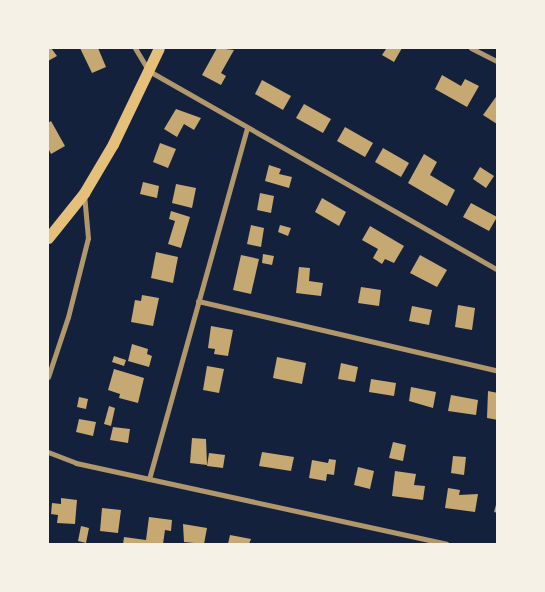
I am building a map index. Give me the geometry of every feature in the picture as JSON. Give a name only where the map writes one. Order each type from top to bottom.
[{"type":"main road","points":[[48,238],[84,193],[149,71],[159,48]]},
{"type":"street","points":[[135,48],[149,71],[498,270]]},
{"type":"street","points":[[471,48],[498,62]]},
{"type":"street","points":[[149,479],[247,127]]},
{"type":"street","points":[[48,377],[68,317],[88,238],[84,193]]},
{"type":"street","points":[[198,301],[498,371]]},
{"type":"street","points":[[48,452],[76,463],[446,544]]},
{"type":"building","points":[[48,48],[51,48],[57,56],[48,61]]},
{"type":"building","points":[[80,48],[98,48],[106,67],[92,73]]},
{"type":"building","points":[[217,48],[234,50],[221,73],[226,76],[221,85],[202,75]]},
{"type":"building","points":[[383,48],[402,48],[394,62],[382,55],[386,49]]},
{"type":"building","points":[[442,75],[461,86],[465,79],[479,86],[467,107],[435,89]]},
{"type":"building","points":[[262,80],[291,96],[283,110],[255,94]]},
{"type":"building","points":[[498,94],[498,123],[497,124],[483,115]]},
{"type":"building","points":[[304,104],[331,119],[323,133],[296,118]]},
{"type":"building","points":[[176,109],[201,118],[194,130],[184,124],[177,137],[164,129]]},
{"type":"building","points":[[51,121],[65,146],[51,154],[48,148],[48,123]]},
{"type":"building","points":[[345,127],[373,143],[365,157],[337,141]]},
{"type":"building","points":[[160,143],[176,149],[168,168],[153,162]]},
{"type":"building","points":[[383,148],[409,163],[401,177],[375,162]]},
{"type":"building","points":[[424,154],[437,162],[430,175],[455,190],[447,206],[408,183]]},
{"type":"building","points":[[269,165],[281,169],[279,174],[292,177],[289,188],[265,181]]},
{"type":"building","points":[[480,167],[494,176],[486,188],[473,179]]},
{"type":"building","points":[[143,182],[159,186],[157,198],[140,194]]},
{"type":"building","points":[[176,184],[196,188],[192,208],[172,203]]},
{"type":"building","points":[[260,193],[274,196],[271,213],[257,210]]},
{"type":"building","points":[[322,198],[346,212],[339,226],[315,212]]},
{"type":"building","points":[[471,203],[497,217],[489,231],[463,217]]},
{"type":"building","points":[[171,211],[190,217],[181,248],[168,244],[175,221],[169,219]]},
{"type":"building","points":[[251,225],[264,228],[261,247],[247,244]]},
{"type":"building","points":[[280,225],[291,228],[288,236],[278,232]]},
{"type":"building","points":[[370,226],[404,246],[394,263],[385,259],[382,264],[373,258],[378,249],[362,240]]},
{"type":"building","points":[[156,252],[178,257],[173,283],[151,278]]},
{"type":"building","points":[[263,254],[274,256],[272,265],[262,263]]},
{"type":"building","points":[[241,255],[259,259],[251,294],[233,290]]},
{"type":"building","points":[[420,255],[447,270],[437,287],[410,273]]},
{"type":"building","points":[[299,267],[310,268],[309,281],[323,283],[321,296],[296,293]]},
{"type":"building","points":[[361,287],[381,290],[379,306],[358,303]]},
{"type":"building","points":[[142,295],[159,298],[153,326],[131,322],[135,300],[141,301]]},
{"type":"building","points":[[458,305],[475,308],[472,330],[455,327]]},
{"type":"building","points":[[412,306],[432,310],[429,325],[409,321]]},
{"type":"building","points":[[211,326],[233,330],[228,356],[214,354],[215,349],[208,348]]},
{"type":"building","points":[[132,344],[148,349],[147,354],[152,356],[149,367],[128,361]]},
{"type":"building","points":[[114,356],[126,360],[124,366],[112,362]]},
{"type":"building","points":[[277,357],[306,363],[302,384],[273,378]]},
{"type":"building","points":[[341,363],[358,367],[355,382],[338,379]]},
{"type":"building","points":[[207,366],[224,369],[219,393],[203,390]]},
{"type":"building","points":[[114,369],[144,378],[138,403],[119,398],[120,394],[108,390]]},
{"type":"building","points":[[371,379],[396,383],[394,396],[369,392]]},
{"type":"building","points":[[411,387],[436,392],[433,408],[409,401]]},
{"type":"building","points":[[488,391],[498,393],[498,420],[487,418]]},
{"type":"building","points":[[451,395],[478,400],[476,415],[448,411]]},
{"type":"building","points":[[79,397],[88,399],[86,409],[77,407]]},
{"type":"building","points":[[109,406],[115,408],[111,426],[104,424]]},
{"type":"building","points":[[79,419],[96,422],[93,436],[76,432]]},
{"type":"building","points":[[113,427],[130,429],[128,443],[110,440]]},
{"type":"building","points":[[192,438],[206,439],[207,465],[190,463]]},
{"type":"building","points":[[393,442],[406,445],[403,461],[389,458]]},
{"type":"building","points":[[262,452],[294,457],[291,471],[259,466]]},
{"type":"building","points":[[209,453],[225,455],[223,468],[207,466]]},
{"type":"building","points":[[453,456],[466,457],[464,475],[451,473]]},
{"type":"building","points":[[329,459],[336,460],[334,475],[327,474],[326,481],[309,478],[312,460],[328,463]]},
{"type":"building","points":[[358,467],[374,471],[370,489],[354,485]]},
{"type":"building","points":[[395,471],[416,474],[414,485],[425,486],[423,500],[392,496]]},
{"type":"building","points":[[448,488],[460,490],[459,495],[478,494],[475,512],[445,508]]},
{"type":"building","points":[[61,498],[77,500],[75,524],[57,523],[58,515],[51,514],[52,503],[61,504]]},
{"type":"building","points":[[498,498],[498,513],[494,512]]},
{"type":"building","points":[[102,508],[121,510],[118,533],[100,531]]},
{"type":"building","points":[[149,517],[172,520],[171,531],[165,530],[163,544],[123,544],[124,537],[146,540]]},
{"type":"building","points":[[183,524],[207,528],[204,544],[184,542]]},
{"type":"building","points":[[81,526],[89,528],[86,543],[78,541]]},
{"type":"building","points":[[230,535],[251,539],[249,544],[228,544]]}]
